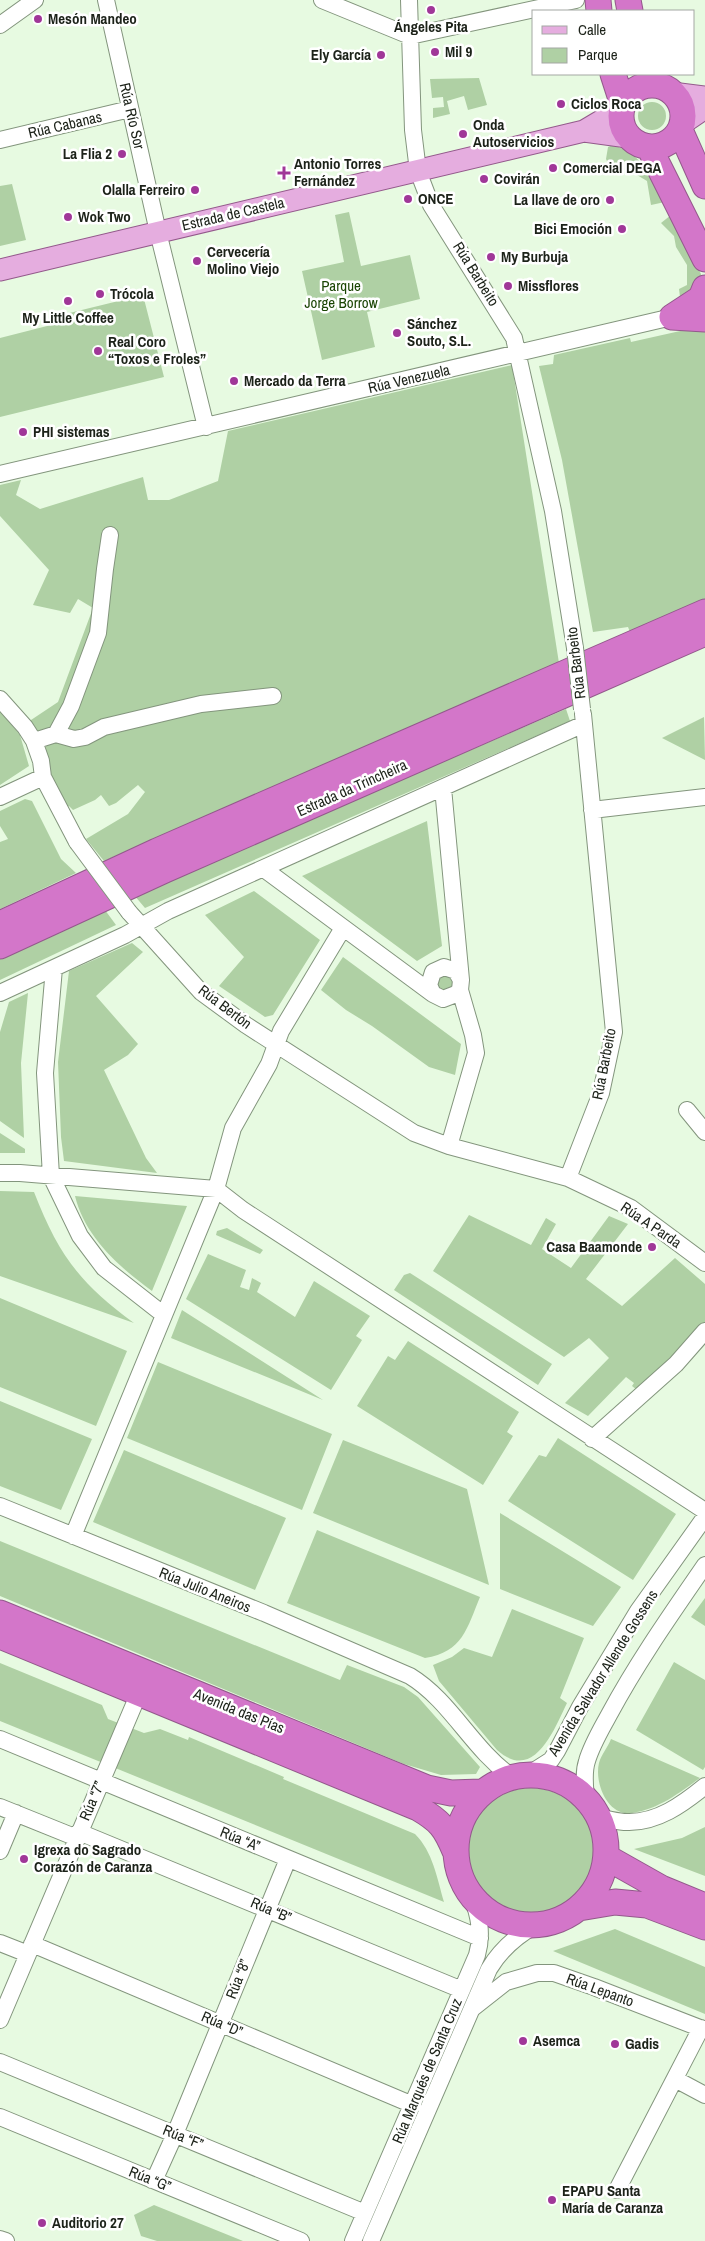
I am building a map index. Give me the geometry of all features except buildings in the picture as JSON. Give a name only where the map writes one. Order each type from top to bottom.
[{"type":"highway","points":[[614,75],[622,107],[623,128],[638,142],[705,259]]},
{"type":"highway","points":[[622,107],[628,96],[636,89],[660,84],[682,106],[681,126],[705,186]]},
{"type":"highway","points":[[638,142],[667,144],[681,126]]},
{"type":"highway","points":[[672,317],[701,298],[705,288]]},
{"type":"highway","points":[[672,317],[705,319]]},
{"type":"highway","name":"Estrada da Trincheira","points":[[0,924],[166,847],[705,612]]},
{"type":"highway","name":"Estrada da Trincheira","points":[[0,946],[164,870],[705,634]]},
{"type":"highway","name":"Avenida das Pías","points":[[0,1613],[427,1788],[451,1793],[481,1792]]},
{"type":"highway","name":"Avenida das Pías","points":[[0,1636],[418,1808],[447,1831],[455,1851]]},
{"type":"highway","points":[[520,1776],[545,1776],[574,1788],[593,1808],[604,1832],[606,1858],[598,1886],[580,1908],[566,1917],[536,1925],[520,1925],[505,1921],[481,1907],[472,1897],[458,1870],[455,1851],[462,1818],[470,1804],[481,1792],[494,1783],[520,1776]]},
{"type":"highway","points":[[606,1858],[641,1878],[705,1906]]},
{"type":"highway","points":[[580,1908],[616,1902],[646,1905],[705,1927]]},
{"type":"main road","points":[[660,84],[705,97]]},
{"type":"main road","points":[[584,131],[622,107]]},
{"type":"main road","points":[[681,126],[705,108]]},
{"type":"main road","name":"Estrada de Castela","points":[[0,270],[584,131]]},
{"type":"main road","points":[[584,131],[638,142]]},
{"type":"street","points":[[0,24],[35,0]]},
{"type":"street","name":"Rúa Río Sor","points":[[106,0],[158,232],[206,427]]},
{"type":"street","points":[[322,0],[410,36],[532,14]]},
{"type":"street","name":"Rúa Barbeito","points":[[409,0],[413,130],[418,171],[431,205],[510,329],[518,353],[553,511],[575,648],[614,1032],[601,1093],[568,1178]]},
{"type":"street","points":[[553,10],[591,3]]},
{"type":"street","name":"Rúa Cabanas","points":[[0,140],[130,109]]},
{"type":"street","name":"Rúa Venezuela","points":[[0,474],[672,317]]},
{"type":"street","points":[[56,734],[71,706],[98,633],[110,535]]},
{"type":"street","points":[[34,741],[56,734],[74,739],[85,737],[104,727],[201,704],[273,696]]},
{"type":"street","name":"Rúa Bertón","points":[[0,699],[25,727],[34,741],[43,777],[77,842],[129,912],[201,992],[276,1044],[414,1133],[449,1146],[568,1178]]},
{"type":"street","points":[[0,993],[143,926],[168,911],[443,788],[583,716]]},
{"type":"street","points":[[0,797],[43,777]]},
{"type":"street","points":[[264,869],[433,994],[443,999],[449,998],[456,994],[460,985],[443,788]]},
{"type":"street","points":[[592,810],[705,797]]},
{"type":"street","points":[[73,1536],[216,1189],[233,1128],[269,1064],[281,1031],[343,928]]},
{"type":"street","points":[[54,968],[45,1073],[51,1176],[80,1236],[104,1268],[164,1315]]},
{"type":"street","points":[[433,994],[429,985],[430,977],[438,968],[456,970],[476,1053],[449,1146]]},
{"type":"street","points":[[687,1110],[705,1132]]},
{"type":"street","points":[[0,1173],[216,1189],[251,1215],[705,1511]]},
{"type":"street","name":"Rúa A Parda","points":[[568,1178],[631,1208],[705,1263]]},
{"type":"street","points":[[592,1438],[676,1364],[705,1331]]},
{"type":"street","name":"Rúa Julio Aneiros","points":[[0,1506],[264,1613],[410,1676],[425,1685],[487,1757],[520,1776]]},
{"type":"street","name":"Avenida Salvador Allende Gossens","points":[[520,1776],[554,1755],[580,1706],[638,1611],[705,1517]]},
{"type":"street","name":"Avenida Salvador Allende Gossens","points":[[593,1808],[584,1778],[586,1761],[619,1696],[705,1565]]},
{"type":"street","name":"Rúa “7”","points":[[2,2011],[139,1694]]},
{"type":"street","name":"Rúa “A”","points":[[0,1739],[480,1938]]},
{"type":"street","points":[[593,1808],[627,1822],[641,1821],[672,1810],[705,1786]]},
{"type":"street","name":"Rúa “B”","points":[[0,1807],[267,1908],[462,1990]]},
{"type":"street","points":[[0,1851],[16,1813]]},
{"type":"street","name":"Rúa “8”","points":[[152,2180],[158,2174],[288,1859]]},
{"type":"street","name":"Rúa Marqués de Santa Cruz","points":[[353,2241],[477,1954],[480,1938],[479,1916],[472,1897]]},
{"type":"street","name":"Rúa Marqués de Santa Cruz","points":[[371,2241],[489,1969],[498,1956],[516,1938],[536,1925]]},
{"type":"street","name":"Rúa “D”","points":[[0,1943],[30,1949],[220,2023],[413,2105]]},
{"type":"street","name":"Rúa Lepanto","points":[[471,2009],[506,1982],[537,1973],[554,1974],[594,1987],[703,2029]]},
{"type":"street","points":[[617,2190],[703,2029]]},
{"type":"street","name":"Rúa “F”","points":[[0,2062],[366,2213]]},
{"type":"street","points":[[675,2079],[705,2095]]},
{"type":"street","name":"Rúa “G”","points":[[0,2116],[301,2241]]},
{"type":"street","points":[[0,2238],[6,2241]]},
{"type":"green space","points":[[479,78],[487,105],[468,110],[464,96],[447,101],[450,114],[433,118],[433,108],[444,107],[443,97],[432,98],[430,79]]},
{"type":"green space","points":[[652,102],[662,106],[666,116],[662,126],[652,130],[642,126],[638,116],[642,106]]},
{"type":"green space","points":[[613,145],[624,149],[639,161],[650,175],[665,202],[651,205],[647,181],[637,175],[624,161],[610,167],[606,159],[608,147]]},
{"type":"green space","points":[[12,184],[26,240],[0,246],[0,186]]},
{"type":"green space","name":"Parque Jorge Borrow","points":[[349,212],[361,266],[410,255],[420,299],[367,312],[375,347],[322,360],[302,271],[344,262],[335,215]]},
{"type":"green space","points":[[671,215],[701,274],[700,285],[681,305],[679,289],[687,285],[687,265],[676,247],[674,236],[661,223]]},
{"type":"green space","points":[[143,295],[164,377],[0,417],[0,338],[51,325],[49,318]]},
{"type":"green space","points":[[705,327],[705,600],[630,632],[628,627],[593,632],[562,460],[539,366],[553,364],[554,355],[630,338],[631,342]]},
{"type":"green space","points":[[512,365],[559,663],[104,861],[86,839],[128,814],[145,792],[138,785],[116,803],[109,806],[101,795],[95,800],[73,810],[69,806],[64,809],[42,754],[47,744],[28,722],[58,702],[93,608],[78,599],[70,613],[33,605],[49,570],[0,516],[0,485],[21,480],[16,495],[40,509],[143,477],[148,500],[169,500],[218,481],[228,431]]},
{"type":"green space","points":[[566,709],[570,721],[145,908],[134,895]]},
{"type":"green space","points":[[0,711],[20,735],[29,766],[0,785]]},
{"type":"green space","points":[[704,717],[705,760],[662,738]]},
{"type":"green space","points":[[25,799],[32,801],[61,859],[76,873],[0,909],[0,842],[8,839],[0,826],[0,811]]},
{"type":"green space","points":[[427,821],[442,946],[417,961],[302,876]]},
{"type":"green space","points":[[254,891],[320,940],[273,1015],[265,1017],[219,986],[244,957],[205,915]]},
{"type":"green space","points":[[105,910],[116,925],[0,980],[0,958]]},
{"type":"green space","points":[[132,943],[143,952],[96,996],[138,1044],[128,1055],[104,1070],[146,1158],[157,1173],[64,1161],[61,1137],[58,1062],[69,971]]},
{"type":"green space","points":[[343,957],[461,1044],[455,1075],[429,1067],[372,1026],[346,1010],[321,990]]},
{"type":"green space","points":[[445,971],[459,983],[441,995],[435,977]]},
{"type":"green space","points":[[28,993],[21,1063],[24,1138],[0,1121],[0,1032],[9,1002]]},
{"type":"green space","points":[[0,1133],[25,1149],[25,1153],[0,1153]]},
{"type":"green space","points":[[0,1191],[34,1192],[52,1233],[73,1266],[99,1295],[134,1323],[0,1276]]},
{"type":"green space","points":[[75,1196],[187,1206],[152,1291],[127,1272],[95,1238],[80,1211]]},
{"type":"green space","points":[[469,1215],[531,1245],[546,1218],[556,1224],[542,1249],[571,1268],[609,1216],[628,1224],[586,1279],[622,1306],[675,1258],[705,1284],[705,1322],[675,1359],[637,1390],[632,1386],[634,1383],[626,1377],[588,1416],[565,1403],[609,1358],[589,1338],[564,1357],[433,1271]]},
{"type":"green space","points":[[227,1228],[263,1250],[260,1254],[216,1235],[217,1231]]},
{"type":"green space","points":[[208,1254],[246,1270],[240,1287],[249,1290],[252,1278],[261,1283],[257,1292],[295,1317],[314,1281],[370,1316],[356,1336],[362,1340],[331,1390],[186,1299]]},
{"type":"green space","points":[[410,1273],[552,1364],[538,1385],[394,1290],[404,1275]]},
{"type":"green space","points":[[0,1298],[127,1351],[96,1426],[0,1387]]},
{"type":"green space","points":[[182,1310],[323,1400],[171,1338]]},
{"type":"green space","points":[[408,1341],[519,1412],[507,1432],[513,1436],[483,1485],[357,1406],[388,1356],[395,1360]]},
{"type":"green space","points":[[158,1362],[332,1434],[302,1510],[127,1438]]},
{"type":"green space","points":[[0,1401],[92,1439],[61,1510],[0,1486]]},
{"type":"green space","points":[[558,1438],[676,1514],[633,1580],[508,1501],[539,1455],[546,1457]]},
{"type":"green space","points":[[343,1440],[467,1489],[489,1585],[313,1513]]},
{"type":"green space","points":[[124,1450],[286,1518],[255,1590],[93,1522]]},
{"type":"green space","points":[[500,1513],[621,1587],[593,1626],[500,1589]]},
{"type":"green space","points":[[317,1530],[480,1597],[462,1637],[448,1650],[425,1658],[287,1603]]},
{"type":"green space","points":[[0,1541],[340,1680],[347,1665],[404,1687],[418,1697],[480,1767],[476,1774],[441,1775],[404,1764],[0,1596]]},
{"type":"green space","points":[[705,1598],[705,1626],[691,1617]]},
{"type":"green space","points":[[512,1609],[584,1638],[560,1698],[567,1703],[556,1726],[541,1749],[532,1757],[522,1760],[510,1759],[497,1750],[439,1681],[433,1665],[452,1657],[464,1648],[492,1657]]},
{"type":"green space","points":[[674,1662],[705,1680],[705,1767],[703,1770],[636,1730]]},
{"type":"green space","points":[[0,1663],[102,1705],[108,1719],[144,1733],[160,1729],[188,1740],[189,1737],[284,1777],[283,1779],[415,1834],[430,1857],[444,1902],[0,1721]]},
{"type":"green space","points":[[611,1739],[700,1778],[668,1800],[651,1808],[632,1813],[623,1813],[616,1810],[601,1789],[598,1771],[600,1760]]},
{"type":"green space","points":[[531,1788],[555,1793],[575,1807],[589,1827],[594,1851],[589,1875],[575,1895],[555,1909],[531,1914],[507,1909],[487,1895],[473,1875],[468,1851],[473,1827],[487,1807],[507,1793]]},
{"type":"green space","points":[[705,1827],[705,1876],[634,1849],[682,1838]]},
{"type":"green space","points":[[615,1929],[705,1967],[705,2014],[553,1951]]},
{"type":"green space","points":[[154,2205],[243,2241],[157,2241],[141,2236],[134,2215]]},
{"type":"place","name":"Ángeles Pita","points":[[431,10]]},
{"type":"place","name":"Mesón Mandeo","points":[[38,19]]},
{"type":"place","name":"Mil 9","points":[[435,52]]},
{"type":"place","name":"Ely García","points":[[381,55]]},
{"type":"place","name":"Ciclos Roca","points":[[561,104]]},
{"type":"place","name":"Onda Autoservicios","points":[[463,134]]},
{"type":"place","name":"La Flia 2","points":[[122,154]]},
{"type":"place","name":"Comercial DEGA","points":[[553,168]]},
{"type":"place","name":"Antonio Torres Fernández","points":[[284,173]]},
{"type":"place","name":"Covirán","points":[[484,179]]},
{"type":"place","name":"Olalla Ferreiro","points":[[195,190]]},
{"type":"place","name":"ONCE","points":[[408,199]]},
{"type":"place","name":"La llave de oro","points":[[610,200]]},
{"type":"place","name":"Wok Two","points":[[68,217]]},
{"type":"place","name":"Bici Emoción","points":[[622,229]]},
{"type":"place","name":"My Burbuja","points":[[491,257]]},
{"type":"place","name":"Cervecería Molino Viejo","points":[[197,261]]},
{"type":"place","name":"Missflores","points":[[508,286]]},
{"type":"place","name":"Trócola","points":[[100,294]]},
{"type":"place","name":"My Little Coffee","points":[[68,301]]},
{"type":"place","name":"Sánchez Souto, S.L.","points":[[397,333]]},
{"type":"place","name":"Real Coro “Toxos e Froles”","points":[[98,351]]},
{"type":"place","name":"Mercado da Terra","points":[[234,381]]},
{"type":"place","name":"PHI sistemas","points":[[23,432]]},
{"type":"place","name":"Casa Baamonde","points":[[652,1247]]},
{"type":"place","name":"Igrexa do Sagrado Corazón de Caranza","points":[[24,1859]]},
{"type":"place","name":"Asemca","points":[[523,2041]]},
{"type":"place","name":"Gadis","points":[[615,2044]]},
{"type":"place","name":"EPAPU Santa María de Caranza","points":[[552,2200]]},
{"type":"place","name":"Auditorio 27","points":[[42,2223]]}]
